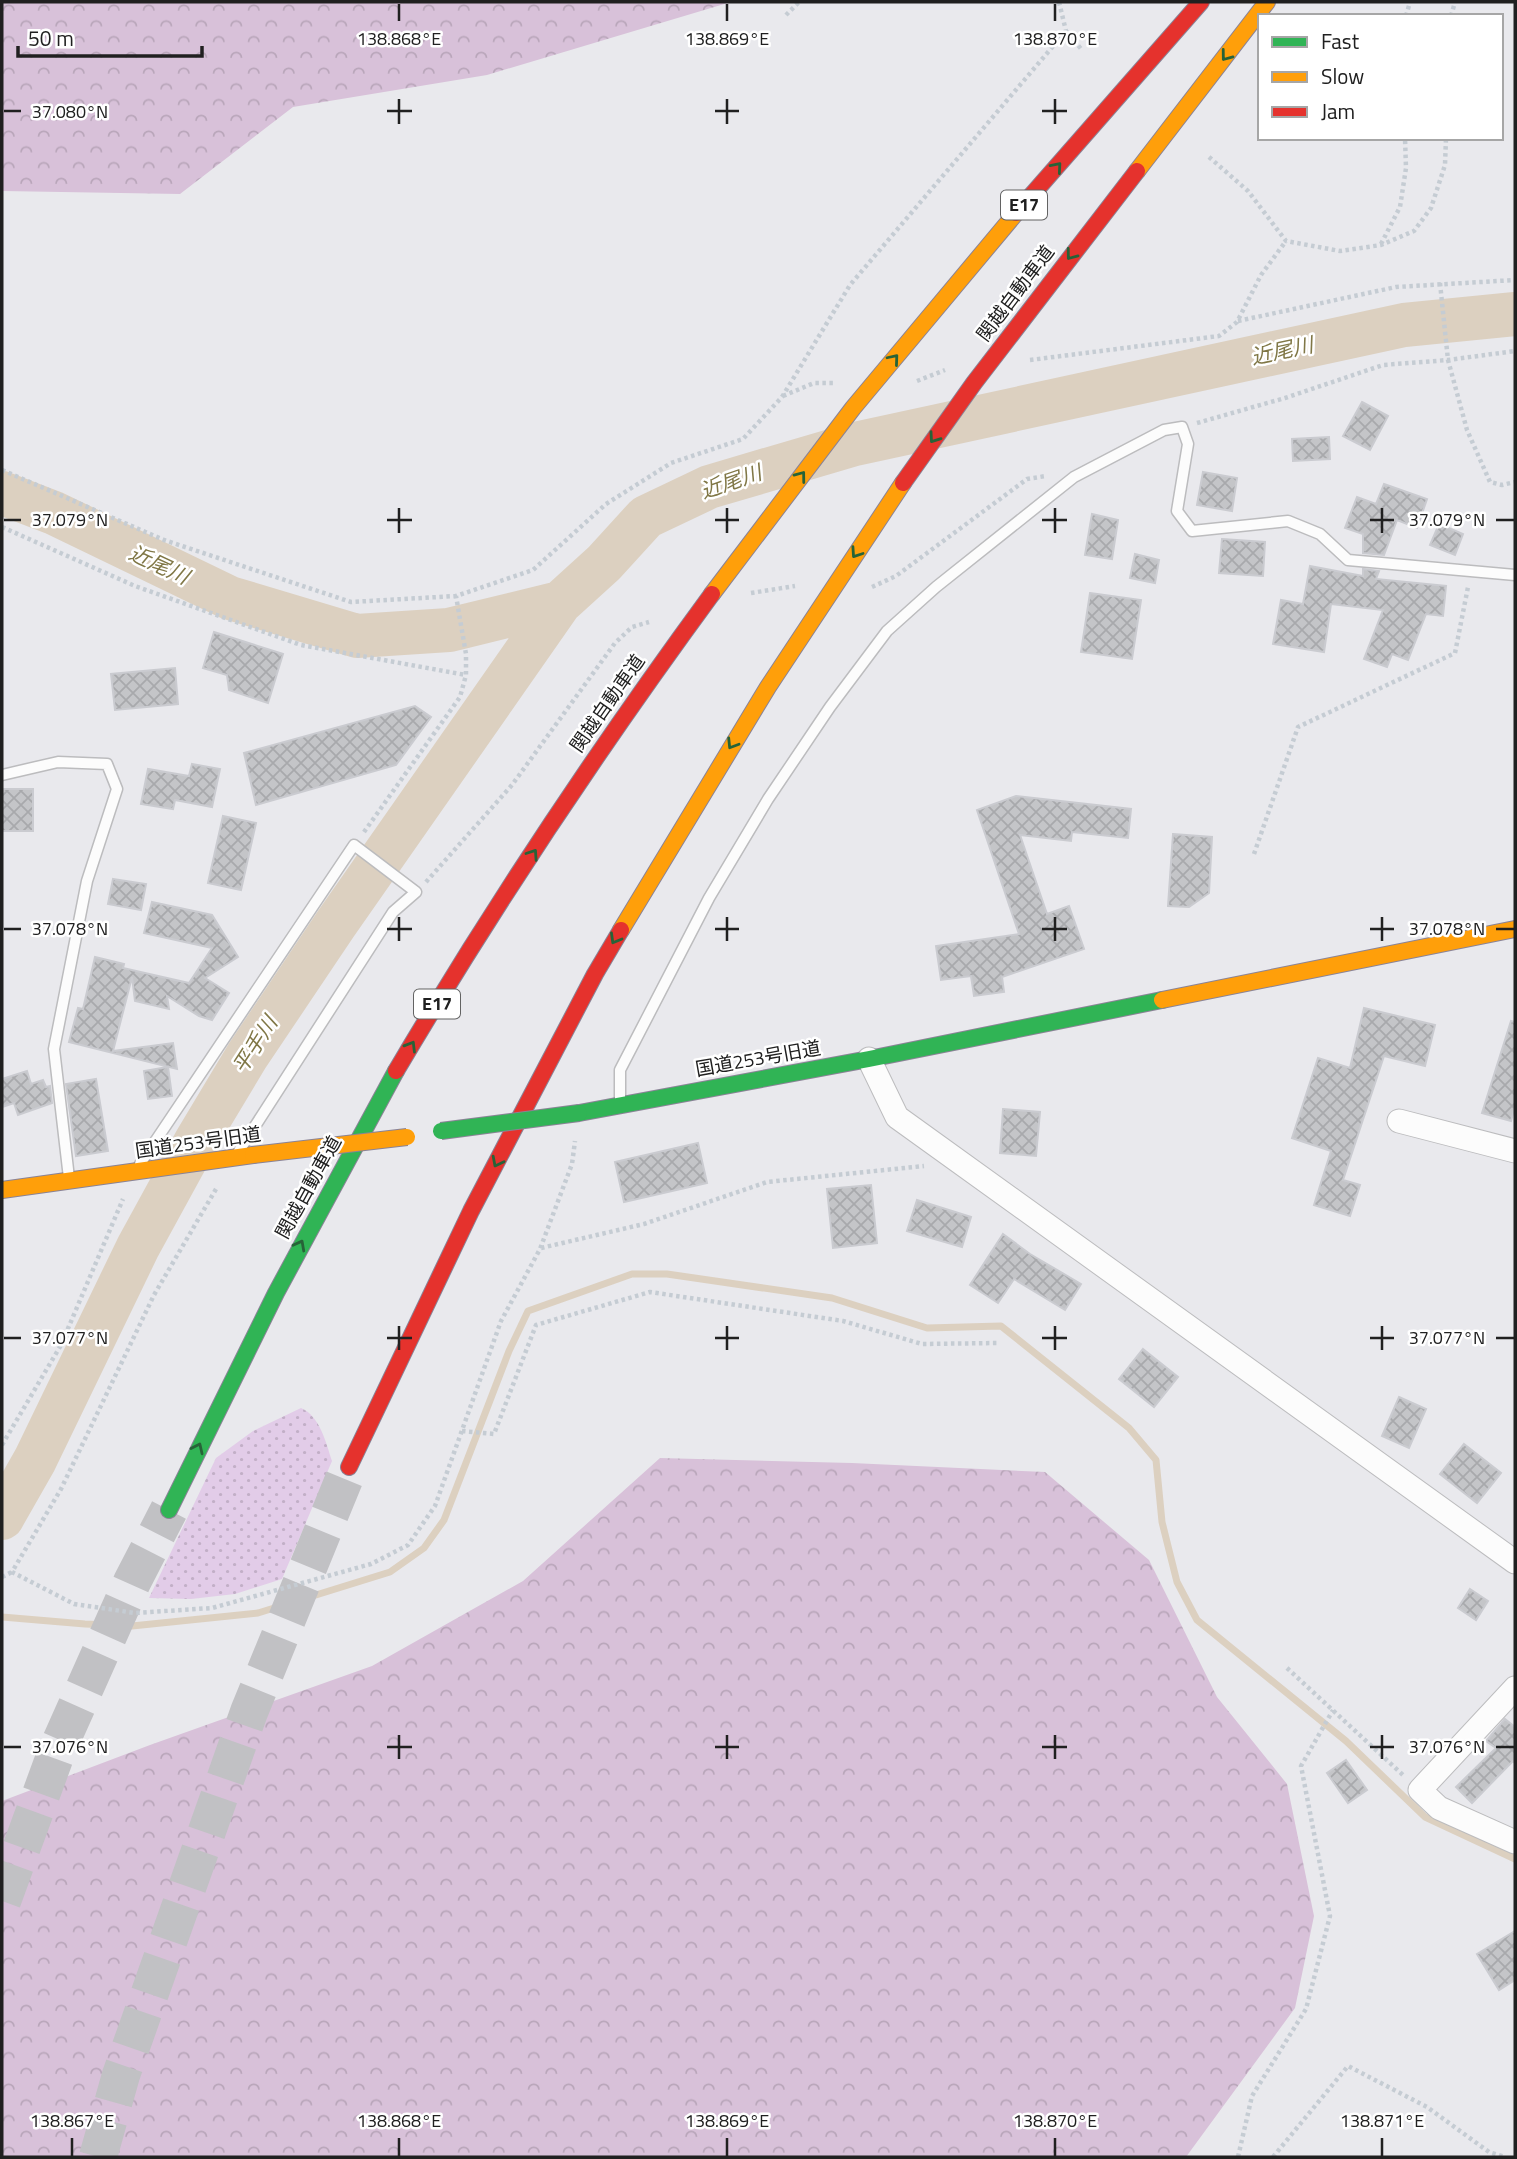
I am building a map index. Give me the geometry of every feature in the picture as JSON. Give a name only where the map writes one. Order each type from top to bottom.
[{"type":"main road","name":"関越自動車道","points":[[169,1510],[327,1193],[474,942],[597,753],[677,640],[850,412],[1026,202],[1201,2]]},
{"type":"main road","name":"関越自動車道","points":[[349,1467],[471,1211],[595,974],[768,687],[894,496],[974,383],[1267,2]]},
{"type":"main road","name":"国道253号旧道","points":[[2,1190],[579,1113],[869,1059],[1515,929]]},
{"type":"street","points":[[869,1059],[897,1117],[1515,1562]]},
{"type":"street","points":[[1399,1121],[1515,1151]]},
{"type":"street","points":[[1515,1688],[1420,1790],[1439,1808],[1515,1842]]},
{"type":"lane","points":[[620,1105],[620,1070],[709,898],[768,799],[830,707],[887,631],[936,587],[1074,477],[1164,430],[1182,427],[1188,444],[1177,510],[1192,531],[1288,521],[1320,534],[1348,560],[1515,575]]},
{"type":"lane","points":[[2,775],[58,762],[107,764],[117,789],[87,881],[54,1049],[69,1181]]},
{"type":"lane","points":[[142,1171],[358,848],[416,892],[393,912],[234,1158]]},
{"type":"path","points":[[786,15],[799,2]]},
{"type":"path","points":[[1059,2],[1066,31],[1082,50]]},
{"type":"path","points":[[2,470],[164,540],[351,602],[456,596],[533,570],[606,504],[671,463],[743,439],[782,397],[850,285],[1066,31]]},
{"type":"path","points":[[1381,245],[1400,207],[1406,168],[1405,140]]},
{"type":"path","points":[[1209,157],[1248,191],[1286,242],[1340,251],[1381,245],[1414,231],[1431,208],[1446,164],[1446,140]]},
{"type":"path","points":[[1022,361],[1219,336],[1237,322],[1261,275],[1286,242]]},
{"type":"path","points":[[1237,322],[1396,287],[1515,280]]},
{"type":"path","points":[[1440,283],[1448,357],[1467,429],[1490,482],[1503,485],[1515,482]]},
{"type":"path","points":[[1182,427],[1285,398],[1383,365],[1515,351]]},
{"type":"path","points":[[913,382],[951,367]]},
{"type":"path","points":[[782,397],[814,383],[838,383]]},
{"type":"path","points":[[867,589],[896,576],[1027,480],[1048,475],[1074,477]]},
{"type":"path","points":[[2,527],[135,586],[301,645],[466,675]]},
{"type":"path","points":[[1254,854],[1298,727],[1455,653],[1471,573]]},
{"type":"path","points":[[749,593],[795,586]]},
{"type":"path","points":[[358,848],[460,697],[466,675],[466,654],[456,596]]},
{"type":"path","points":[[416,892],[512,785],[615,643],[632,627],[649,622]]},
{"type":"path","points":[[12,1572],[74,1604],[135,1613],[212,1608],[371,1564],[408,1545],[435,1506],[501,1321],[540,1249],[572,1164],[579,1113]]},
{"type":"path","points":[[2,1577],[12,1572],[61,1489],[154,1295],[234,1158]]},
{"type":"path","points":[[540,1249],[644,1224],[767,1182],[957,1162]]},
{"type":"path","points":[[2,1445],[61,1345],[142,1171]]},
{"type":"path","points":[[462,1431],[494,1434],[536,1325],[650,1292],[843,1321],[922,1344],[999,1343]]},
{"type":"path","points":[[1287,1668],[1420,1790]]},
{"type":"path","points":[[1238,2157],[1252,2096],[1306,2009],[1331,1916],[1301,1766],[1333,1710]]},
{"type":"path","points":[[1273,2157],[1348,2066],[1427,2107],[1489,2152],[1506,2157]]},
{"type":"shaded area","points":[[301,1408],[318,1424],[332,1461],[282,1579],[235,1594],[191,1599],[149,1598],[216,1458],[253,1431]]},
{"type":"green space","points":[[2,2],[731,2],[487,75],[293,107],[180,194],[2,191]]},
{"type":"green space","points":[[660,1458],[1045,1472],[1149,1560],[1217,1697],[1287,1784],[1314,1916],[1295,2008],[1186,2157],[2,2157],[2,1801],[372,1666],[523,1581]]},
{"type":"building","points":[[1362,402],[1388,416],[1370,450],[1343,436]]},
{"type":"building","points":[[1329,437],[1330,459],[1293,461],[1292,439]]},
{"type":"building","points":[[1203,472],[1237,478],[1232,511],[1197,505]]},
{"type":"building","points":[[1384,484],[1427,499],[1417,528],[1397,520],[1384,555],[1363,553],[1363,534],[1345,528],[1357,497],[1376,504]]},
{"type":"building","points":[[1092,514],[1118,520],[1112,559],[1085,555]]},
{"type":"building","points":[[1439,524],[1463,534],[1455,555],[1430,545]]},
{"type":"building","points":[[1222,539],[1265,542],[1263,576],[1219,573]]},
{"type":"building","points":[[1135,554],[1159,560],[1155,583],[1130,578]]},
{"type":"building","points":[[1310,566],[1363,576],[1363,569],[1379,571],[1376,579],[1446,586],[1443,616],[1426,614],[1408,660],[1392,654],[1387,667],[1364,659],[1383,610],[1331,604],[1324,652],[1273,644],[1281,600],[1303,604]]},
{"type":"building","points":[[1090,593],[1141,600],[1132,659],[1081,652]]},
{"type":"building","points":[[214,632],[283,654],[268,703],[229,690],[227,675],[203,668]]},
{"type":"building","points":[[175,668],[178,704],[115,710],[111,674]]},
{"type":"building","points":[[415,706],[431,717],[396,765],[256,805],[244,753]]},
{"type":"building","points":[[192,764],[220,769],[212,807],[175,800],[173,809],[141,804],[148,769],[189,776]]},
{"type":"building","points":[[2,789],[33,789],[33,831],[2,831]]},
{"type":"building","points":[[1016,796],[1131,809],[1128,838],[1072,832],[1071,841],[1020,835],[1047,914],[1069,906],[1084,949],[1002,977],[1004,992],[974,996],[971,976],[941,980],[936,946],[1019,934],[977,810]]},
{"type":"building","points":[[223,816],[256,823],[241,890],[208,883]]},
{"type":"building","points":[[1173,834],[1212,837],[1209,893],[1189,907],[1168,906]]},
{"type":"building","points":[[113,879],[146,884],[141,910],[108,904]]},
{"type":"building","points":[[152,902],[212,915],[238,957],[205,978],[229,993],[212,1020],[199,1016],[167,996],[169,1009],[135,1001],[132,977],[113,1051],[173,1043],[177,1069],[69,1042],[78,1008],[83,1009],[95,957],[124,964],[123,968],[189,983],[212,948],[144,933]]},
{"type":"building","points":[[1364,1008],[1435,1025],[1425,1066],[1384,1056],[1343,1180],[1360,1185],[1350,1216],[1314,1205],[1331,1151],[1292,1138],[1318,1058],[1350,1068]]},
{"type":"building","points":[[1511,1021],[1515,1022],[1515,1106],[1511,1121],[1482,1113]]},
{"type":"building","points":[[168,1067],[172,1096],[148,1099],[144,1071]]},
{"type":"building","points":[[27,1071],[31,1084],[43,1080],[46,1087],[50,1086],[52,1103],[18,1115],[14,1103],[2,1107],[2,1079]]},
{"type":"building","points":[[96,1079],[108,1151],[76,1156],[66,1084]]},
{"type":"building","points":[[1003,1109],[1040,1112],[1036,1156],[1000,1153]]},
{"type":"building","points":[[698,1143],[707,1183],[624,1202],[615,1162]]},
{"type":"building","points":[[871,1185],[877,1243],[833,1248],[827,1189]]},
{"type":"building","points":[[917,1200],[971,1217],[962,1247],[907,1231]]},
{"type":"building","points":[[1003,1234],[1030,1254],[1081,1284],[1065,1310],[1014,1279],[998,1303],[970,1285]]},
{"type":"building","points":[[1143,1349],[1178,1377],[1154,1407],[1119,1379]]},
{"type":"building","points":[[1399,1397],[1426,1409],[1409,1448],[1382,1436]]},
{"type":"building","points":[[1464,1444],[1501,1473],[1477,1503],[1440,1474]]},
{"type":"building","points":[[1470,1589],[1488,1601],[1476,1620],[1458,1608]]},
{"type":"building","points":[[1505,1719],[1515,1727],[1515,1763],[1513,1761],[1472,1803],[1456,1787],[1496,1748],[1486,1741]]},
{"type":"building","points":[[1346,1760],[1367,1790],[1348,1803],[1327,1773]]},
{"type":"building","points":[[1515,1931],[1515,1980],[1499,1990],[1477,1954]]},
{"type":"waterway","name":"近尾川","points":[[2,493],[54,513],[230,598],[357,636],[449,630],[560,603],[604,563],[646,517],[709,487],[855,444],[1404,325],[1515,314]]},
{"type":"waterway","name":"平手川","points":[[2,1518],[35,1460],[138,1247],[196,1141],[247,1056],[560,603]]},
{"type":"waterway","points":[[2,1617],[132,1626],[258,1613],[390,1572],[424,1548],[444,1520],[509,1351],[528,1311],[632,1274],[667,1274],[832,1298],[927,1328],[1001,1326],[1129,1428],[1156,1460],[1162,1522],[1177,1582],[1197,1620],[1346,1741],[1425,1817],[1515,1859]]},
{"type":"tunnel","points":[[98,2157],[121,2075],[249,1712],[349,1467]]},
{"type":"tunnel","points":[[2,1901],[58,1748],[132,1582],[169,1510]]},
{"type":"traffic: fast","points":[[579,1113],[869,1059],[1162,1000]]},
{"type":"traffic: fast","points":[[169,1510],[276,1293],[396,1071]]},
{"type":"traffic: fast","points":[[441,1131],[579,1113]]},
{"type":"traffic: slow","points":[[1137,171],[1267,2]]},
{"type":"traffic: slow","points":[[712,594],[853,408],[1016,213]]},
{"type":"traffic: slow","points":[[621,930],[768,687],[903,483]]},
{"type":"traffic: slow","points":[[1162,1000],[1515,929]]},
{"type":"traffic: slow","points":[[253,1155],[407,1137]]},
{"type":"traffic: slow","points":[[2,1190],[253,1155]]},
{"type":"traffic: jam","points":[[1016,213],[1201,2]]},
{"type":"traffic: jam","points":[[903,483],[974,383],[1137,171]]},
{"type":"traffic: jam","points":[[396,1071],[470,949],[548,829],[712,594]]},
{"type":"traffic: jam","points":[[349,1467],[471,1211],[595,974],[621,930]]}]
